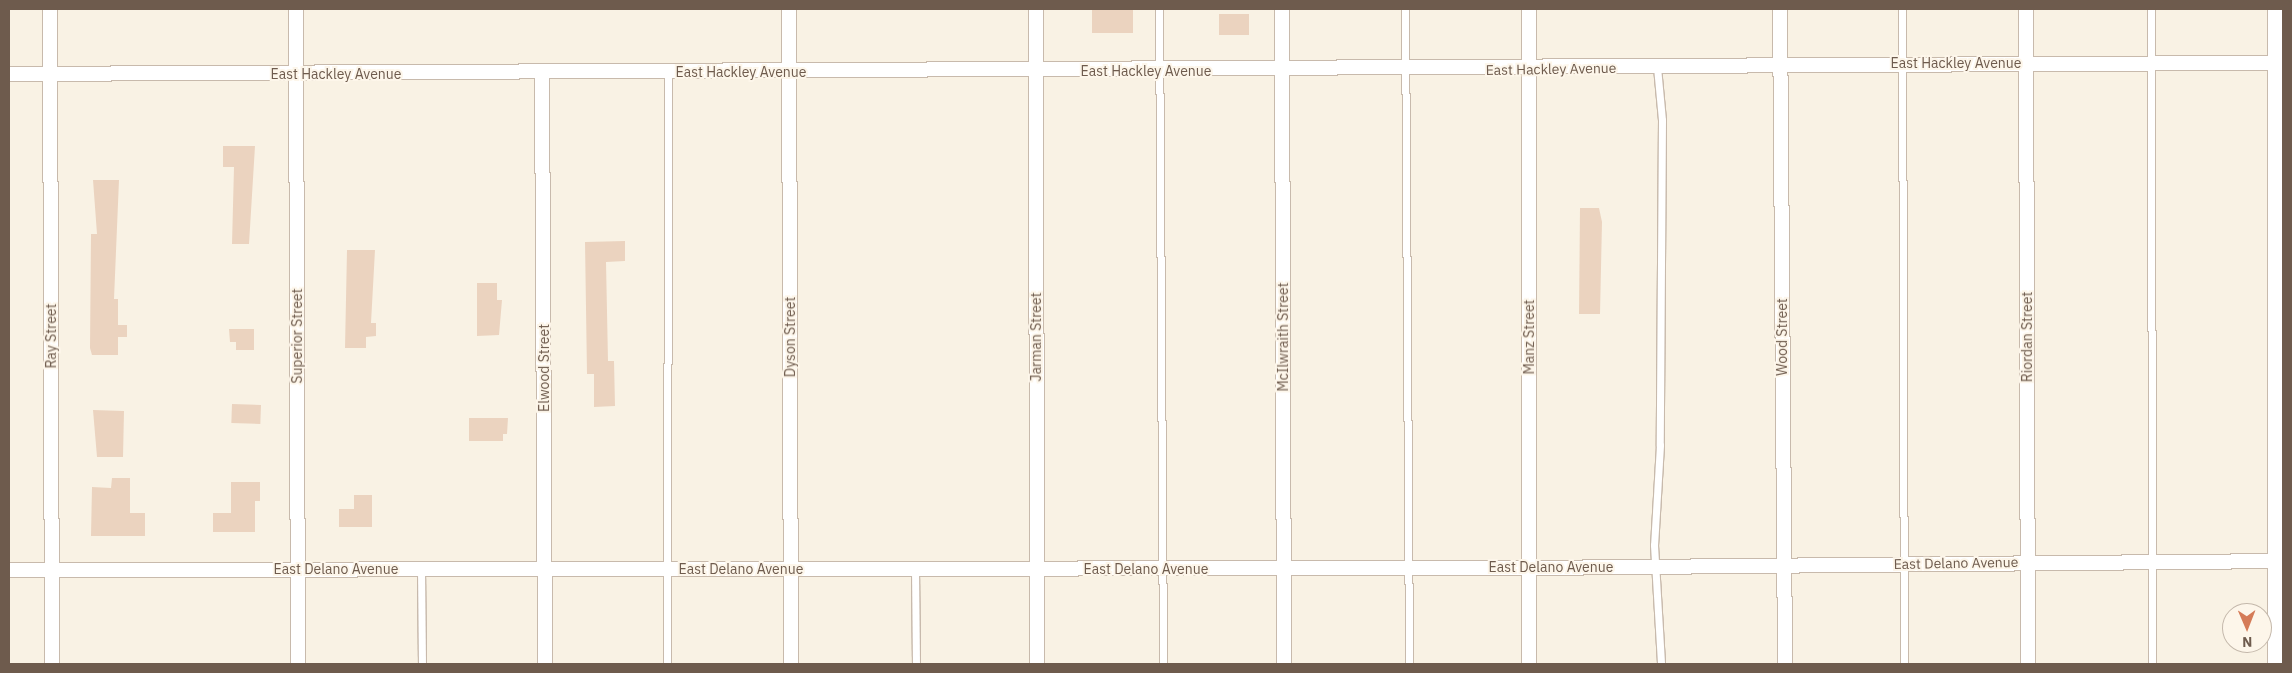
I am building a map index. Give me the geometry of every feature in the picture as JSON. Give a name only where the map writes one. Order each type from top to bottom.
[{"type":"street","name":"Ray Street","points":[[50,9],[52,664]]},
{"type":"street","name":"Superior Street","points":[[296,9],[298,664]]},
{"type":"street","name":"Dyson Street","points":[[789,9],[791,664]]},
{"type":"street","name":"Jarman Street","points":[[1036,9],[1037,664]]},
{"type":"street","name":"McIlwraith Street","points":[[1282,9],[1284,664]]},
{"type":"street","name":"Manz Street","points":[[1529,9],[1529,664]]},
{"type":"street","name":"Wood Street","points":[[1780,9],[1784,664]]},
{"type":"street","name":"Riordan Street","points":[[2026,9],[2028,664]]},
{"type":"street","points":[[2275,9],[2279,63],[2279,561],[2275,664]]},
{"type":"street","name":"East Hackley Avenue","points":[[9,74],[1529,70],[1780,64],[2027,62],[2279,63]]},
{"type":"street","name":"Elwood Street","points":[[542,72],[545,664]]},
{"type":"street","name":"East Delano Avenue","points":[[9,570],[1530,568],[2279,561]]},
{"type":"lane","points":[[1159,9],[1163,664]]},
{"type":"lane","points":[[1405,9],[1409,664]]},
{"type":"lane","points":[[1902,9],[1904,664]]},
{"type":"lane","points":[[2151,9],[2152,664]]},
{"type":"lane","points":[[1657,67],[1662,120],[1655,566],[1661,664]]},
{"type":"lane","points":[[667,664],[668,72]]},
{"type":"lane","points":[[421,569],[422,664]]},
{"type":"lane","points":[[915,569],[916,664]]},
{"type":"building","points":[[1092,9],[1133,9],[1133,33],[1092,33]]},
{"type":"building","points":[[1219,14],[1249,14],[1249,35],[1219,35]]},
{"type":"building","points":[[223,146],[255,146],[249,244],[232,244],[234,167],[223,167]]},
{"type":"building","points":[[93,180],[119,180],[114,299],[118,299],[118,325],[127,325],[127,337],[118,337],[118,355],[92,355],[90,348],[91,234],[97,234]]},
{"type":"building","points":[[1580,208],[1599,208],[1602,222],[1600,314],[1579,314]]},
{"type":"building","points":[[625,241],[625,261],[606,262],[608,361],[614,361],[615,406],[594,407],[594,374],[587,374],[585,242]]},
{"type":"building","points":[[347,250],[375,250],[371,323],[376,323],[376,336],[366,337],[366,348],[345,348]]},
{"type":"building","points":[[477,283],[497,283],[497,300],[502,300],[499,335],[477,336]]},
{"type":"building","points":[[229,329],[254,329],[254,350],[236,350],[236,342],[230,342]]},
{"type":"building","points":[[232,404],[261,405],[260,424],[231,423]]},
{"type":"building","points":[[93,410],[124,411],[123,457],[97,457]]},
{"type":"building","points":[[469,418],[508,418],[507,434],[503,434],[503,441],[469,441]]},
{"type":"building","points":[[112,478],[130,478],[130,513],[145,513],[145,536],[91,536],[92,487],[111,488]]},
{"type":"building","points":[[231,482],[260,482],[260,501],[255,501],[255,532],[213,532],[213,513],[231,513]]},
{"type":"building","points":[[354,495],[372,495],[372,527],[339,527],[339,509],[354,509]]}]
